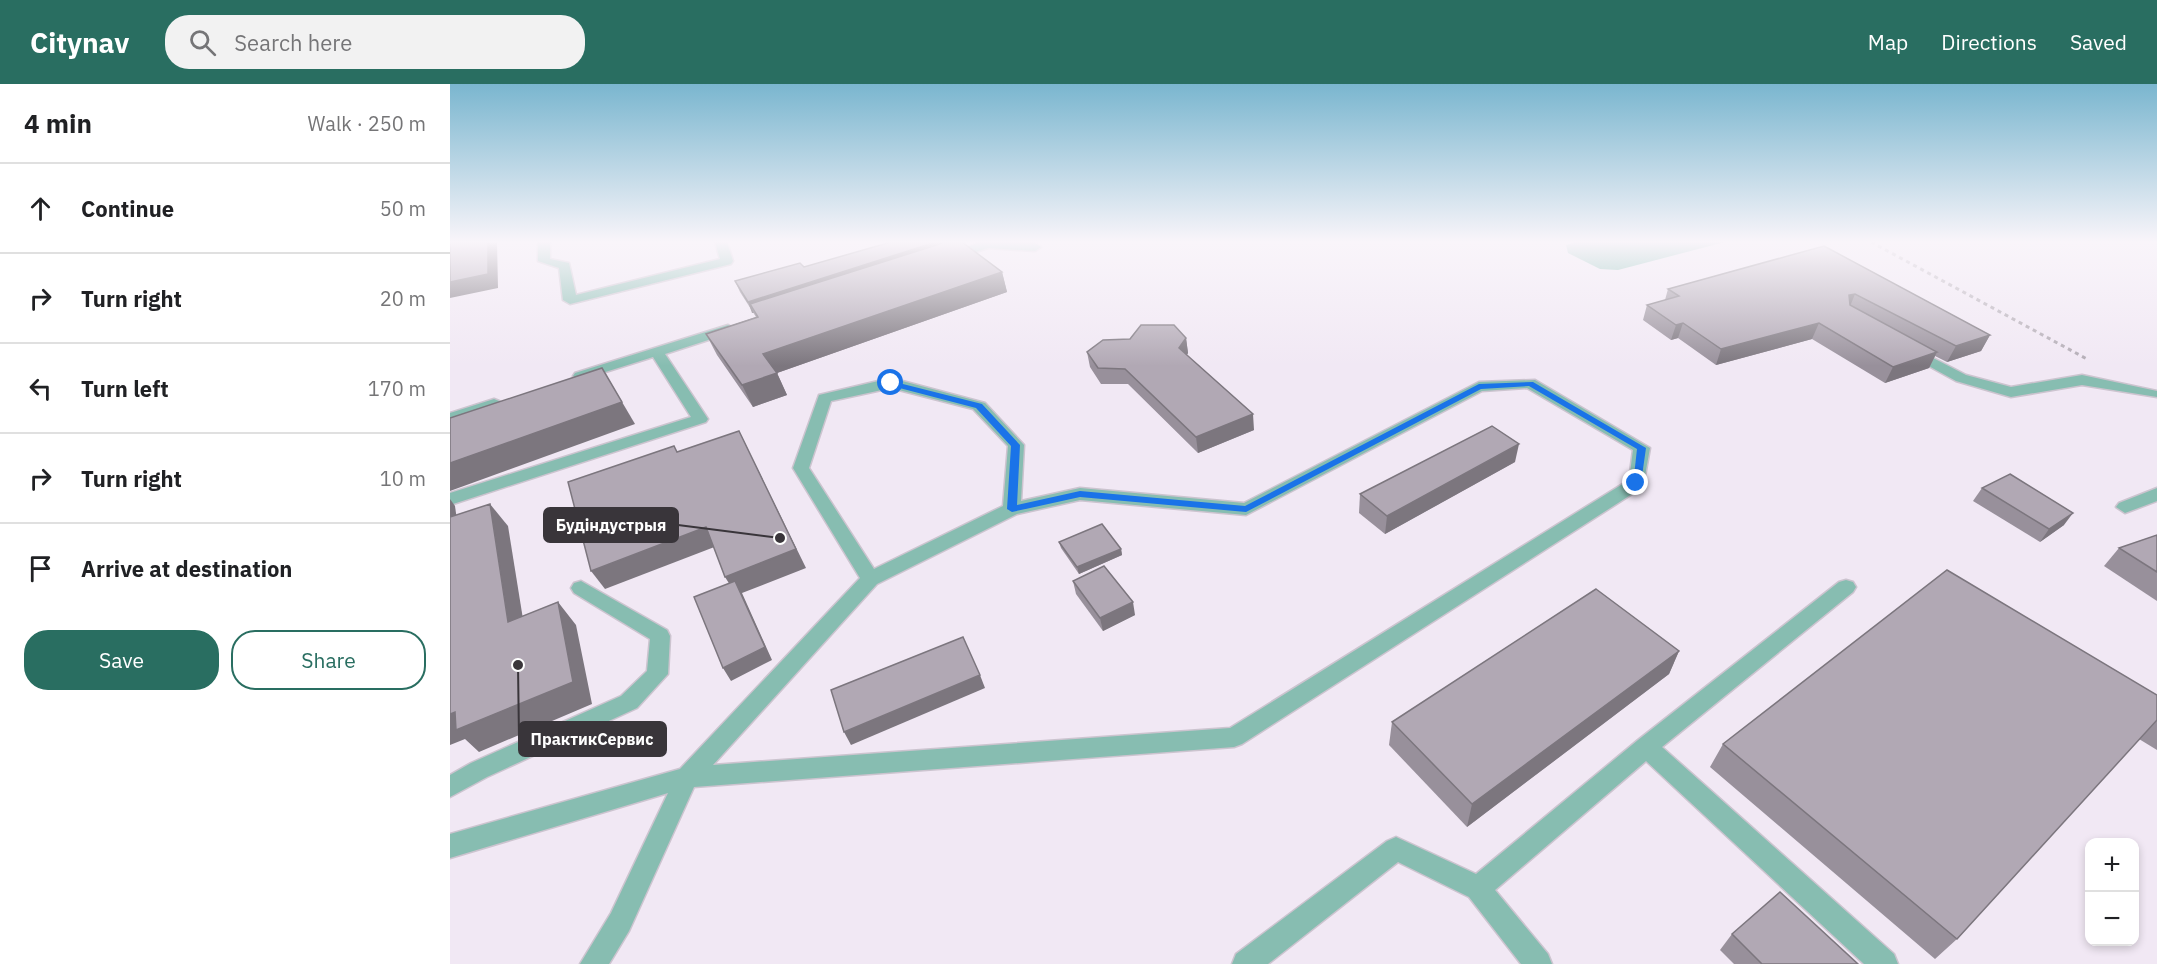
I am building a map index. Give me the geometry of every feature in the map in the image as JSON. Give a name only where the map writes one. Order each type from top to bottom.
[{"type":"lane","points":[[568,283],[570,300],[638,283]]},
{"type":"lane","points":[[570,380],[745,323]]},
{"type":"lane","points":[[1900,344],[1961,378],[2011,392],[2082,380],[2152,394]]},
{"type":"lane","points":[[450,499],[700,419],[657,352]]},
{"type":"lane","points":[[870,579],[801,468],[824,398],[891,383],[979,406],[1016,445],[1012,509]]},
{"type":"lane","points":[[450,846],[687,777],[1234,737],[1636,483],[1642,448],[1530,383],[1479,387],[1246,509],[1080,494],[1012,509],[870,579],[687,777],[620,922],[594,964]]},
{"type":"lane","points":[[450,418],[504,400]]},
{"type":"lane","points":[[2125,507],[2157,494]]},
{"type":"lane","points":[[1478,888],[1646,747],[1846,587]]},
{"type":"lane","points":[[450,787],[479,770],[629,702],[657,674],[660,636],[581,588]]},
{"type":"lane","points":[[1646,747],[1884,964]]},
{"type":"lane","points":[[1246,964],[1396,849],[1478,888],[1538,964]]},
{"type":"path","points":[[1947,283],[2089,360]]},
{"type":"building","points":[[736,283],[807,283],[748,302]]},
{"type":"building","points":[[816,283],[970,283],[763,354],[777,373],[742,385],[706,334],[758,317],[750,304]]},
{"type":"building","points":[[1690,283],[1893,283],[1990,335],[1956,346],[1855,294],[1849,295],[1850,305],[1937,352],[1893,367],[1819,323],[1721,349],[1683,323],[1676,325],[1647,305],[1679,296],[1668,289]]},
{"type":"building","points":[[1141,325],[1174,325],[1186,338],[1179,348],[1253,414],[1196,437],[1125,369],[1098,368],[1087,352],[1103,340],[1130,339]]},
{"type":"building","points":[[602,368],[622,402],[450,463],[450,418]]},
{"type":"building","points":[[1492,426],[1519,444],[1387,516],[1360,494]]},
{"type":"building","points":[[739,431],[796,549],[725,577],[706,527],[591,571],[568,482],[674,446],[677,452]]},
{"type":"building","points":[[2010,474],[2073,513],[2049,529],[1982,488]]},
{"type":"building","points":[[490,504],[508,622],[558,602],[573,682],[456,730],[455,712],[450,714],[450,517]]},
{"type":"building","points":[[1102,524],[1121,549],[1077,567],[1059,542]]},
{"type":"building","points":[[2157,535],[2157,572],[2119,548]]},
{"type":"building","points":[[1104,566],[1133,602],[1100,618],[1073,581]]},
{"type":"building","points":[[1947,570],[2157,695],[2157,720],[1957,939],[1723,744]]},
{"type":"building","points":[[735,581],[765,647],[723,668],[694,597]]},
{"type":"building","points":[[1596,589],[1679,651],[1472,804],[1392,722]]},
{"type":"building","points":[[963,637],[980,675],[844,732],[831,690]]},
{"type":"building","points":[[1780,892],[1858,964],[1762,964],[1732,934]]},
{"type":"place","name":"Будіндустрыя","points":[[780,538]]},
{"type":"place","name":"ПрактикСервис","points":[[518,665]]},
{"type":"route","points":[[891,383],[979,406],[1016,445],[1012,509],[1080,494],[1246,509],[1479,387],[1530,383],[1642,448],[1636,483]]}]
